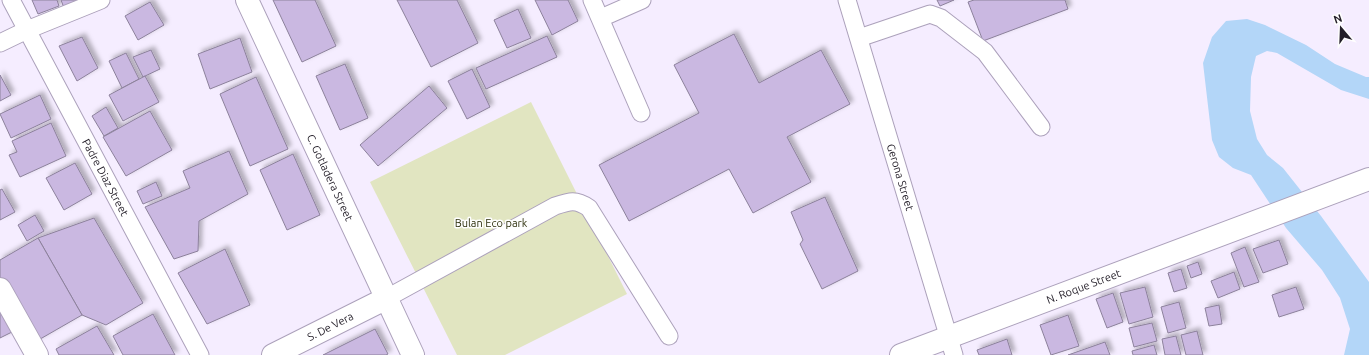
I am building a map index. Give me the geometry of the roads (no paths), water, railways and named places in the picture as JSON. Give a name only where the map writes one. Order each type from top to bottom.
[{"type":"street","name":"Padre Diaz Street","points":[[11,0],[200,355]]},
{"type":"street","points":[[0,43],[27,30],[101,0]]},
{"type":"street","name":"C. Gotladera Street","points":[[247,0],[413,355]]},
{"type":"street","points":[[592,0],[641,113]]},
{"type":"street","points":[[601,18],[642,0]]},
{"type":"street","name":"Gerona Street","points":[[847,0],[951,346]]},
{"type":"street","points":[[859,38],[930,14],[941,18],[985,52],[1040,127]]},
{"type":"street","name":"N. Roque Street","points":[[901,355],[951,346],[1266,218],[1369,179]]},
{"type":"street","points":[[387,298],[555,206],[568,202],[580,202],[589,208],[669,336]]},
{"type":"street","points":[[0,289],[37,355]]},
{"type":"street","name":"S. De Vera","points":[[273,355],[387,298]]},
{"type":"water","points":[[1247,19],[1265,25],[1306,45],[1335,64],[1369,77],[1369,99],[1341,90],[1277,53],[1267,51],[1256,56],[1251,77],[1250,111],[1257,139],[1267,155],[1283,168],[1321,216],[1369,282],[1369,355],[1344,355],[1350,329],[1340,298],[1322,270],[1286,228],[1251,175],[1233,168],[1219,157],[1212,140],[1203,63],[1212,37],[1226,21]]},
{"type":"park label","name":"Bulan Eco park","points":[[491,223]]}]
